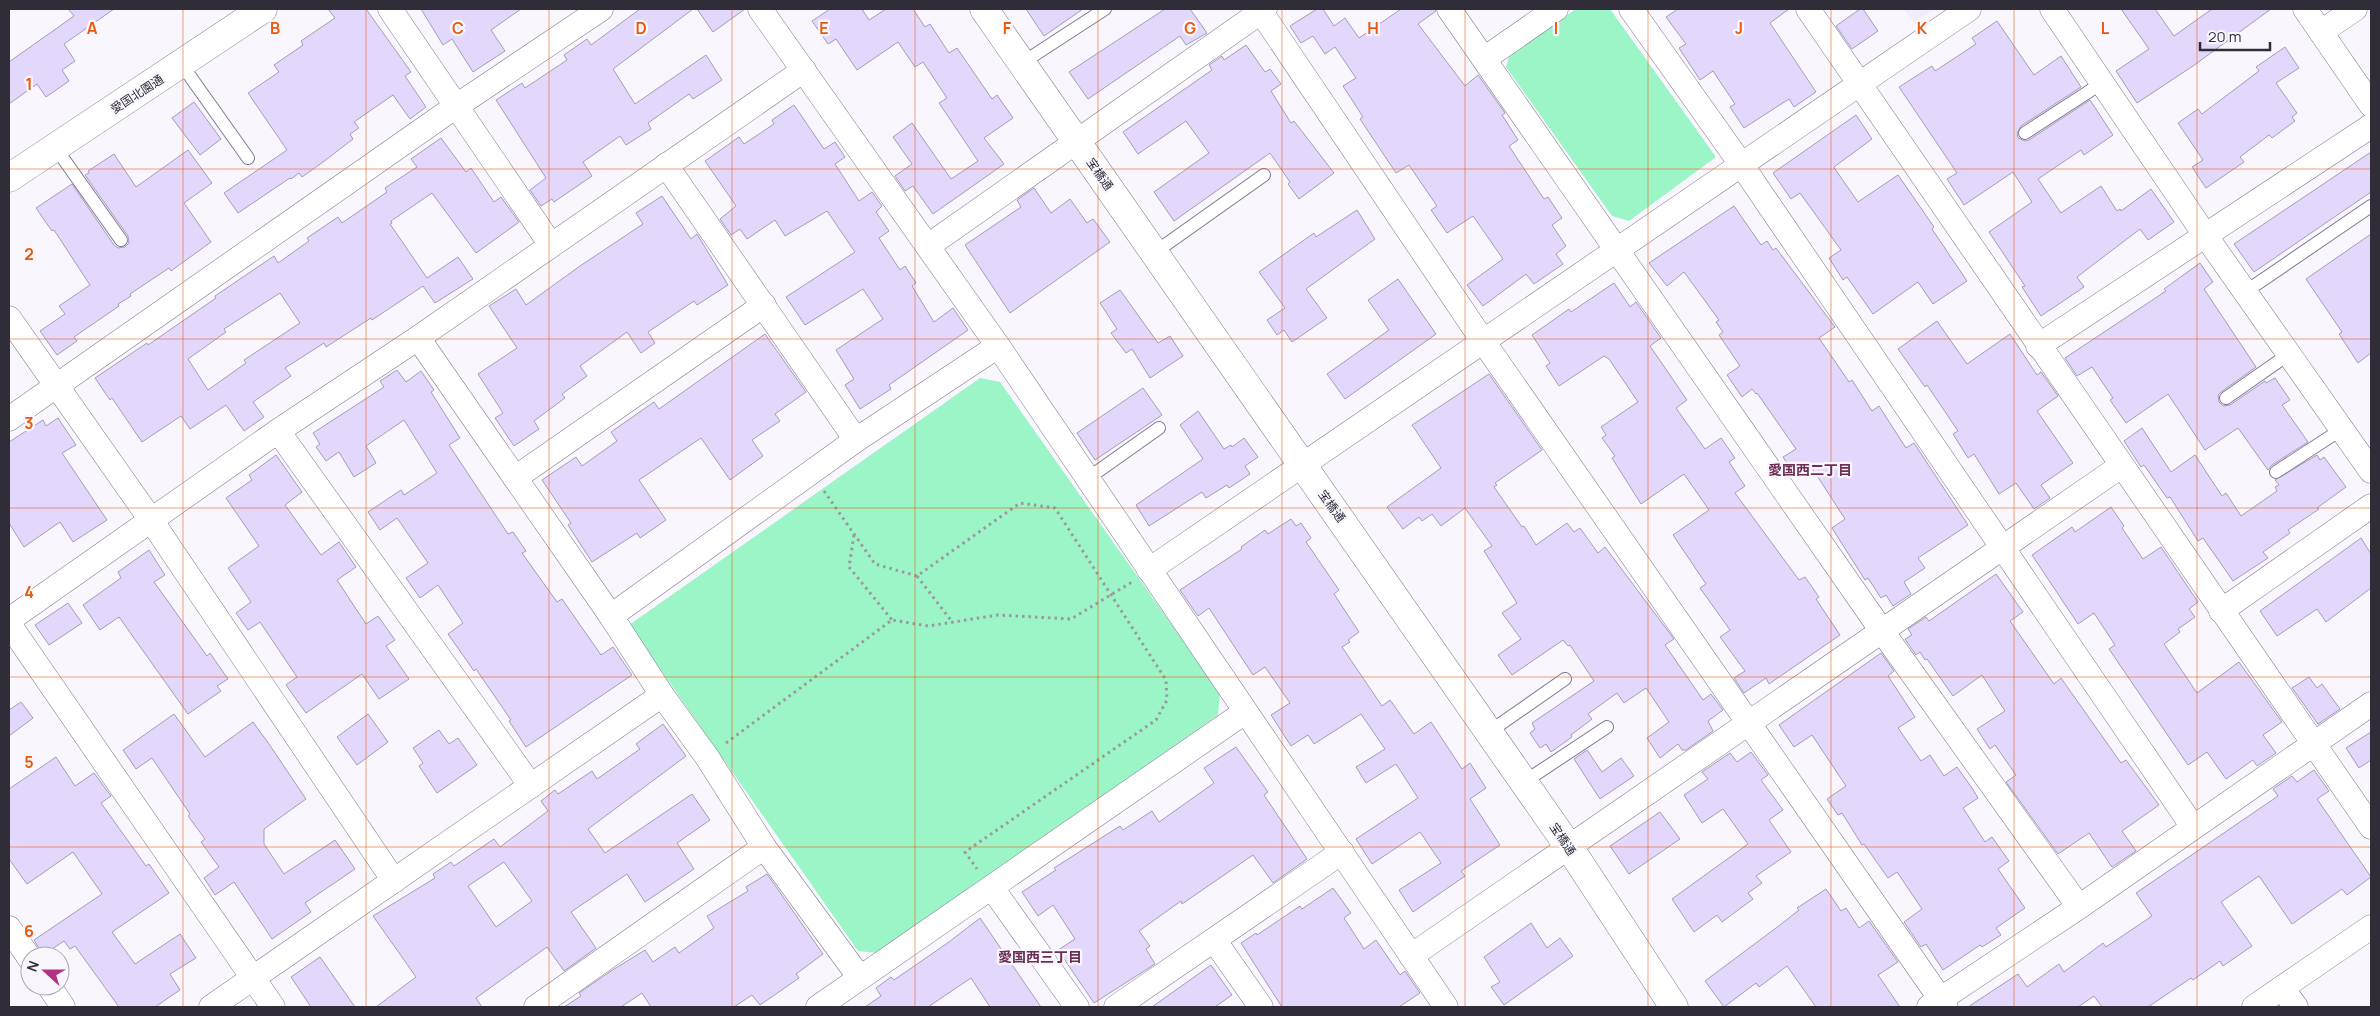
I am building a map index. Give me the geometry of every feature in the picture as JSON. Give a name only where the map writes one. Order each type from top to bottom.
[{"type":"street","name":"愛国北園通","points":[[11,171],[55,147],[182,65],[263,9]]},
{"type":"street","points":[[390,9],[550,245]]},
{"type":"street","points":[[9,419],[455,107],[601,9]]},
{"type":"street","points":[[760,9],[998,346],[1087,480],[1446,1007]]},
{"type":"street","name":"宝橋通","points":[[984,9],[1569,847],[1674,1007]]},
{"type":"street","points":[[1449,9],[1882,631],[2079,907]]},
{"type":"street","points":[[1484,59],[1556,9]]},
{"type":"street","points":[[1631,9],[1741,164],[2194,827]]},
{"type":"street","points":[[1808,9],[2371,828]]},
{"type":"street","points":[[1149,570],[1303,467],[1483,341],[1969,9]]},
{"type":"street","points":[[2052,9],[2205,235],[2371,471]]},
{"type":"street","points":[[2305,9],[2371,105]]},
{"type":"street","points":[[2321,32],[2355,9]]},
{"type":"street","points":[[928,246],[1262,10],[1483,341],[1749,723],[1938,1005],[2371,704]]},
{"type":"street","points":[[9,620],[278,431],[418,338],[804,70]]},
{"type":"street","points":[[2038,346],[2371,126]]},
{"type":"street","points":[[666,165],[856,440]]},
{"type":"street","points":[[515,478],[764,305]]},
{"type":"street","points":[[9,318],[151,520],[394,880]]},
{"type":"street","points":[[418,338],[611,616],[662,695],[706,757],[764,848],[860,978]]},
{"type":"street","points":[[611,616],[810,472],[998,346]]},
{"type":"street","points":[[278,431],[531,786]]},
{"type":"street","points":[[1411,956],[2121,466]]},
{"type":"street","points":[[2221,611],[2371,506]]},
{"type":"street","points":[[9,624],[273,1007]]},
{"type":"street","points":[[211,1007],[662,695]]},
{"type":"street","points":[[818,1007],[1246,712]]},
{"type":"street","points":[[536,1007],[764,848]]},
{"type":"street","points":[[1116,1007],[1342,852]]},
{"type":"street","points":[[992,888],[1077,1007]]},
{"type":"street","points":[[2254,1007],[2371,927]]},
{"type":"street","points":[[9,928],[21,946]]},
{"type":"street","points":[[1214,940],[1261,1007]]},
{"type":"street","points":[[2282,988],[2296,1007]]},
{"type":"street","points":[[55,996],[63,1007]]},
{"type":"lane","points":[[1022,63],[1105,9]]},
{"type":"lane","points":[[182,65],[248,158]]},
{"type":"lane","points":[[2025,133],[2102,83]]},
{"type":"lane","points":[[55,147],[121,240]]},
{"type":"lane","points":[[1154,253],[1264,174]]},
{"type":"lane","points":[[2245,292],[2371,206]]},
{"type":"lane","points":[[2226,398],[2289,354]]},
{"type":"lane","points":[[1087,480],[1159,428]]},
{"type":"lane","points":[[2276,472],[2342,429]]},
{"type":"lane","points":[[1489,732],[1565,679]]},
{"type":"lane","points":[[1524,782],[1608,727]]},
{"type":"path","points":[[810,472],[875,564],[917,576],[954,623]]},
{"type":"path","points":[[917,576],[1020,504],[1055,508],[1166,680],[1167,700],[1156,720],[965,852],[992,888]]},
{"type":"path","points":[[854,534],[849,567],[892,620],[928,626],[998,615],[1072,619],[1111,596],[1149,570]]},
{"type":"path","points":[[706,757],[892,620]]},
{"type":"shaded area","points":[[1904,9],[1935,9],[1914,23]]},
{"type":"green space","points":[[1576,9],[1610,9],[1716,157],[1629,221],[1612,216],[1506,67],[1510,53]]},
{"type":"green space","points":[[980,378],[1000,382],[1220,693],[1218,715],[878,953],[858,951],[629,625]]},
{"type":"building","points":[[68,9],[114,9],[64,44],[75,61],[62,70],[69,81],[46,97],[37,84],[9,104],[9,62],[74,16]]},
{"type":"building","points":[[328,9],[366,9],[411,72],[405,76],[426,107],[410,119],[393,95],[354,122],[359,128],[350,134],[353,139],[323,162],[302,177],[299,173],[290,178],[238,213],[224,193],[287,150],[248,93],[279,72],[274,65],[303,45],[301,41],[335,18]]},
{"type":"building","points":[[421,9],[521,9],[491,30],[505,51],[473,72],[452,39],[443,45]]},
{"type":"building","points":[[640,9],[693,9],[613,69],[635,104],[706,55],[722,80],[693,99],[689,94],[648,123],[651,129],[626,145],[620,136],[583,162],[592,176],[554,202],[552,199],[541,206],[530,190],[546,178],[496,100],[522,83],[525,88],[567,60],[564,55],[587,39],[591,45]]},
{"type":"building","points":[[697,9],[745,9],[713,32]]},
{"type":"building","points":[[830,9],[862,9],[869,20],[886,9],[913,9],[925,27],[930,24],[949,53],[957,48],[992,99],[997,95],[1013,118],[984,138],[1004,164],[933,214],[913,186],[905,191],[895,176],[912,164],[893,137],[912,123],[951,179],[978,161],[939,103],[947,98],[923,62],[915,67],[898,42],[857,70],[836,39],[828,44],[812,21]]},
{"type":"building","points":[[1026,9],[1083,9],[1044,36]]},
{"type":"building","points":[[1165,9],[1190,9],[1207,33],[1186,45],[1180,36],[1088,99],[1069,72]]},
{"type":"building","points":[[1317,9],[1323,9],[1334,26],[1345,18],[1359,38],[1401,9],[1435,9],[1436,11],[1418,24],[1465,86],[1478,75],[1505,113],[1502,115],[1518,140],[1509,146],[1544,199],[1548,197],[1562,218],[1552,225],[1566,246],[1556,254],[1563,264],[1534,284],[1526,274],[1483,306],[1467,285],[1503,259],[1473,216],[1447,233],[1431,210],[1437,206],[1409,165],[1396,173],[1360,119],[1363,117],[1343,86],[1356,78],[1335,47],[1325,54],[1313,36],[1301,43],[1290,26]]},
{"type":"building","points":[[1678,9],[1789,9],[1770,23],[1816,92],[1794,107],[1789,99],[1744,128],[1730,107],[1735,104],[1713,71],[1700,80],[1679,48],[1686,44],[1666,17]]},
{"type":"building","points":[[1860,9],[1863,9],[1878,31],[1852,49],[1836,26]]},
{"type":"building","points":[[2121,9],[2155,9],[2174,36],[2212,9],[2271,9],[2193,66],[2137,103],[2116,71],[2149,49]]},
{"type":"building","points":[[1997,21],[2034,75],[2061,56],[2081,87],[2021,126],[2017,133],[2018,138],[2025,141],[2029,140],[2090,100],[2113,135],[2084,155],[2081,150],[2038,179],[2061,213],[2101,186],[2117,211],[2120,209],[2121,211],[2151,189],[2174,222],[2148,240],[2140,229],[2077,277],[2084,287],[2041,316],[2022,287],[2025,286],[1989,232],[2032,202],[2013,172],[1964,205],[1947,179],[1957,173],[1899,87],[1932,66],[1935,71],[1976,44],[1972,38]]},
{"type":"building","points":[[1246,45],[1265,72],[1270,69],[1281,84],[1271,91],[1291,123],[1294,121],[1334,173],[1299,199],[1270,153],[1174,221],[1154,192],[1209,153],[1186,121],[1138,154],[1123,132],[1212,70],[1209,65],[1222,56],[1224,60]]},
{"type":"building","points":[[2285,47],[2299,68],[2276,83],[2297,113],[2292,117],[2295,121],[2272,138],[2269,135],[2240,157],[2244,162],[2206,188],[2192,167],[2203,160],[2178,123],[2198,109],[2202,114],[2259,71],[2256,67]]},
{"type":"building","points":[[194,102],[221,139],[200,155],[172,118]]},
{"type":"building","points":[[794,105],[824,149],[835,142],[845,157],[835,164],[859,201],[872,192],[882,206],[876,212],[889,231],[879,238],[900,270],[905,266],[916,283],[912,286],[934,322],[953,308],[968,330],[889,385],[891,389],[860,409],[845,385],[854,379],[836,350],[883,319],[863,289],[805,325],[786,297],[855,252],[827,211],[785,236],[775,220],[747,239],[740,229],[731,235],[720,219],[736,206],[705,161],[739,137],[744,144],[774,124],[772,120]]},
{"type":"building","points":[[1856,115],[1872,139],[1834,167],[1835,169],[1858,202],[1898,175],[1934,227],[1932,229],[1967,281],[1933,304],[1918,282],[1873,314],[1847,277],[1843,280],[1829,258],[1841,250],[1800,193],[1791,199],[1773,173]]},
{"type":"building","points":[[441,138],[466,172],[471,168],[494,202],[501,197],[519,222],[476,253],[432,193],[391,221],[392,223],[390,224],[427,278],[458,257],[473,279],[435,303],[423,286],[372,320],[371,318],[326,347],[324,343],[285,368],[291,376],[253,402],[264,417],[244,431],[226,405],[190,429],[181,416],[142,442],[112,398],[110,400],[95,378],[147,343],[148,345],[274,256],[278,263],[309,241],[307,238],[338,217],[342,223],[387,192],[385,188],[417,167],[411,159]],"holes":[[[280,293],[300,323],[244,360],[246,363],[208,390],[188,359],[226,332],[224,329]]]},
{"type":"building","points":[[188,150],[212,183],[184,203],[211,242],[171,271],[169,268],[130,294],[131,296],[118,304],[119,306],[74,337],[77,341],[57,355],[40,331],[65,314],[59,306],[90,285],[54,230],[52,231],[36,208],[72,184],[114,245],[118,248],[125,247],[129,243],[128,236],[85,175],[114,154],[136,187]]},
{"type":"building","points":[[2371,152],[2371,192],[2254,272],[2234,244]]},
{"type":"building","points":[[1034,188],[1051,213],[1070,199],[1087,223],[1093,219],[1110,242],[1010,313],[965,245],[1021,207],[1017,200]]},
{"type":"building","points":[[662,196],[691,239],[697,234],[728,285],[697,305],[694,301],[648,332],[655,343],[641,353],[627,332],[580,366],[587,376],[562,394],[565,398],[534,421],[539,429],[514,446],[495,418],[503,413],[478,374],[517,348],[489,306],[516,289],[526,305],[643,224],[636,213]]},
{"type":"building","points":[[1734,206],[1761,245],[1767,241],[1773,250],[1776,248],[1835,327],[1819,338],[1849,382],[1852,380],[1872,411],[1879,406],[1906,448],[1914,443],[1968,525],[1918,558],[1925,568],[1904,582],[1911,594],[1893,606],[1886,595],[1881,598],[1868,578],[1865,580],[1832,528],[1845,519],[1812,468],[1797,478],[1783,457],[1796,449],[1757,393],[1752,389],[1742,397],[1727,375],[1740,366],[1719,335],[1723,332],[1716,322],[1719,320],[1684,272],[1667,286],[1649,263]]},
{"type":"building","points":[[1357,210],[1375,239],[1306,289],[1327,318],[1292,342],[1284,330],[1277,335],[1267,320],[1285,308],[1259,272],[1314,233],[1316,237]]},
{"type":"building","points":[[2371,234],[2371,353],[2358,363],[2339,334],[2342,332],[2306,279]]},
{"type":"building","points":[[2200,263],[2213,282],[2204,289],[2256,367],[2221,392],[2218,395],[2219,402],[2223,406],[2230,405],[2265,381],[2266,383],[2275,378],[2290,400],[2282,405],[2308,442],[2272,465],[2268,470],[2238,428],[2205,450],[2168,394],[2126,423],[2110,400],[2113,398],[2092,367],[2077,376],[2065,358],[2166,291],[2164,289]]},
{"type":"building","points":[[1398,279],[1436,334],[1345,399],[1327,374],[1389,330],[1368,300]]},
{"type":"building","points":[[1614,283],[1630,307],[1636,302],[1661,338],[1650,346],[1687,400],[1676,408],[1705,449],[1721,438],[1735,458],[1729,462],[1745,486],[1735,493],[1799,580],[1805,577],[1819,597],[1816,599],[1840,635],[1769,684],[1766,678],[1744,693],[1734,678],[1745,671],[1720,637],[1730,630],[1700,588],[1706,584],[1673,535],[1709,510],[1684,474],[1641,504],[1612,458],[1615,456],[1602,438],[1606,435],[1601,427],[1638,402],[1609,359],[1604,356],[1559,386],[1546,366],[1550,363],[1532,335],[1569,309],[1571,312]]},
{"type":"building","points":[[1120,290],[1158,343],[1170,336],[1183,356],[1150,378],[1132,349],[1126,353],[1111,333],[1117,329],[1100,303]]},
{"type":"building","points":[[1937,321],[1967,364],[2010,334],[2037,375],[2041,372],[2058,396],[2037,411],[2073,463],[2041,485],[2050,498],[2034,509],[2016,483],[1999,494],[1974,454],[1968,458],[1953,434],[1958,431],[1927,385],[1925,387],[1898,349]]},
{"type":"building","points":[[765,334],[806,392],[775,414],[780,421],[752,440],[763,456],[730,480],[701,438],[639,480],[666,520],[640,538],[637,533],[592,562],[568,525],[571,523],[542,480],[576,457],[582,466],[617,441],[611,432],[654,402],[659,409]]},
{"type":"building","points":[[397,370],[406,382],[421,371],[434,390],[431,392],[460,438],[449,445],[508,534],[513,532],[526,551],[522,553],[557,602],[562,599],[601,655],[613,647],[632,675],[526,747],[509,721],[511,720],[476,669],[474,671],[448,634],[463,623],[438,585],[420,598],[406,578],[428,563],[397,518],[380,530],[368,512],[401,490],[404,495],[437,473],[404,420],[366,446],[376,463],[354,477],[339,452],[326,461],[316,447],[320,444],[313,433],[384,387],[380,381]]},
{"type":"building","points":[[1489,374],[1542,450],[1495,483],[1497,485],[1494,487],[1536,545],[1567,523],[1574,532],[1580,528],[1598,553],[1605,547],[1674,639],[1665,645],[1703,700],[1711,694],[1723,710],[1708,721],[1713,731],[1686,750],[1682,750],[1678,744],[1660,758],[1647,738],[1669,722],[1646,688],[1624,703],[1617,693],[1588,714],[1592,719],[1551,752],[1546,744],[1540,748],[1530,733],[1535,729],[1532,723],[1594,681],[1570,645],[1568,646],[1563,640],[1512,675],[1498,655],[1521,639],[1502,613],[1517,603],[1484,551],[1492,546],[1465,508],[1441,526],[1432,514],[1422,521],[1419,517],[1403,529],[1387,507],[1441,468],[1412,425]]},
{"type":"building","points":[[1143,388],[1162,415],[1095,460],[1077,433]]},
{"type":"building","points":[[1198,411],[1224,449],[1231,445],[1232,447],[1244,438],[1258,457],[1245,466],[1250,474],[1229,488],[1227,485],[1206,498],[1202,492],[1149,526],[1136,505],[1203,459],[1180,425]]},
{"type":"building","points":[[58,418],[76,445],[62,453],[107,520],[73,542],[60,522],[24,547],[9,523],[9,442],[43,420],[46,426]]},
{"type":"building","points":[[2142,428],[2171,472],[2195,455],[2222,496],[2226,493],[2241,516],[2277,491],[2275,487],[2279,485],[2275,480],[2317,455],[2320,460],[2324,457],[2346,487],[2317,508],[2319,509],[2288,530],[2290,533],[2263,552],[2268,558],[2233,581],[2203,538],[2198,541],[2170,497],[2167,498],[2144,465],[2141,467],[2124,441]]},
{"type":"building","points":[[276,455],[302,492],[285,505],[321,555],[339,542],[356,567],[337,580],[366,624],[378,616],[395,640],[386,646],[409,679],[379,699],[362,674],[306,713],[286,685],[297,677],[260,622],[248,630],[236,613],[251,602],[228,568],[259,546],[226,498],[252,480],[249,475]]},
{"type":"building","points":[[2111,507],[2124,526],[2122,528],[2143,559],[2161,547],[2198,602],[2189,609],[2195,617],[2178,629],[2180,632],[2164,644],[2197,693],[2239,662],[2282,722],[2263,735],[2276,753],[2257,766],[2253,760],[2226,779],[2207,752],[2188,765],[2109,649],[2115,645],[2094,613],[2078,624],[2032,555],[2072,527],[2075,532]]},
{"type":"building","points":[[1291,519],[1296,526],[1301,523],[1311,538],[1306,542],[1339,590],[1334,594],[1359,632],[1348,640],[1350,642],[1342,647],[1382,706],[1390,700],[1414,734],[1431,722],[1462,769],[1470,763],[1486,788],[1470,799],[1500,845],[1461,871],[1465,876],[1413,912],[1399,890],[1441,863],[1420,832],[1372,864],[1356,839],[1418,798],[1396,764],[1366,783],[1356,767],[1385,749],[1361,714],[1314,744],[1308,735],[1291,746],[1271,715],[1290,703],[1265,667],[1253,675],[1209,608],[1198,616],[1180,590],[1242,549],[1241,547],[1265,530],[1268,534]]},
{"type":"building","points":[[2361,538],[2371,554],[2371,588],[2326,622],[2317,609],[2277,636],[2260,611]]},
{"type":"building","points":[[149,550],[165,575],[154,582],[207,656],[210,653],[228,679],[217,686],[221,691],[188,714],[119,617],[100,630],[83,605],[121,578],[118,572]]},
{"type":"building","points":[[1996,574],[2023,612],[2010,621],[2054,684],[2061,678],[2121,763],[2126,760],[2159,805],[2122,831],[2136,851],[2112,867],[2089,833],[2058,854],[2006,782],[2016,775],[1995,745],[1990,749],[1977,729],[2005,711],[1982,675],[1953,696],[1927,659],[1925,660],[1920,652],[1916,655],[1905,639],[1912,635],[1908,629],[1926,617],[1929,621]]},
{"type":"building","points":[[68,603],[82,623],[49,645],[35,625]]},
{"type":"building","points":[[1881,653],[1894,671],[1888,676],[1915,717],[1898,728],[1921,761],[1930,755],[1944,776],[1957,767],[1972,788],[1978,798],[1963,808],[1985,842],[1992,837],[2009,861],[1998,869],[2025,908],[1996,928],[2001,935],[1982,947],[1980,945],[1943,970],[1926,944],[1921,947],[1904,922],[1922,909],[1897,872],[1888,878],[1864,844],[1862,845],[1842,813],[1838,815],[1827,799],[1846,786],[1812,735],[1794,747],[1779,725]]},
{"type":"building","points":[[2309,677],[2317,688],[2322,684],[2340,709],[2318,724],[2292,688]]},
{"type":"building","points":[[21,702],[33,718],[9,736],[9,710]]},
{"type":"building","points":[[174,714],[205,757],[253,722],[269,744],[306,799],[264,829],[264,844],[284,874],[335,840],[355,869],[305,903],[311,912],[272,939],[234,882],[215,895],[204,878],[219,867],[201,842],[205,839],[188,816],[190,814],[152,758],[136,769],[123,750]]},
{"type":"building","points":[[368,714],[388,742],[357,765],[337,737]]},
{"type":"building","points":[[663,724],[686,756],[588,829],[605,853],[692,794],[710,820],[677,843],[694,869],[645,902],[627,874],[571,912],[596,948],[564,971],[547,947],[476,998],[482,1007],[376,1007],[416,977],[373,916],[435,878],[433,874],[451,862],[454,866],[494,839],[500,847],[548,811],[541,801],[555,790],[558,794],[592,771],[597,779],[640,749],[636,744]],"holes":[[[504,862],[532,901],[496,927],[468,886]]]},
{"type":"building","points":[[439,730],[449,744],[458,738],[477,765],[437,793],[419,766],[423,763],[413,748]]},
{"type":"building","points":[[2371,732],[2371,760],[2359,768],[2346,748]]},
{"type":"building","points":[[1236,747],[1268,792],[1264,795],[1307,859],[1273,883],[1253,855],[1182,904],[1181,901],[1139,931],[1150,946],[1146,949],[1155,964],[1094,1003],[1058,950],[1075,939],[1053,905],[1038,916],[1022,892],[1056,870],[1054,868],[1120,826],[1123,830],[1152,811],[1159,822],[1214,783],[1204,768]]},
{"type":"building","points":[[1587,750],[1602,772],[1621,758],[1634,776],[1600,799],[1574,759]]},
{"type":"building","points":[[1751,752],[1768,775],[1761,780],[1783,810],[1769,820],[1791,852],[1756,876],[1762,883],[1748,893],[1753,899],[1722,922],[1717,915],[1694,932],[1672,899],[1748,844],[1723,809],[1702,823],[1684,795],[1708,779],[1702,772],[1730,753],[1737,762]]},
{"type":"building","points":[[56,757],[75,786],[94,773],[111,796],[101,803],[146,866],[149,864],[169,893],[112,932],[135,964],[180,934],[196,958],[170,974],[180,990],[155,1007],[119,1007],[75,946],[70,949],[70,946],[64,941],[56,946],[38,946],[34,940],[102,894],[73,852],[27,884],[9,859],[9,789]]},
{"type":"building","points":[[2314,770],[2329,791],[2317,799],[2371,877],[2347,895],[2342,889],[2292,924],[2259,876],[2221,902],[2252,946],[2223,966],[2220,961],[2193,980],[2191,978],[2148,1007],[2102,1007],[2094,996],[2078,1007],[1968,1007],[2018,974],[2027,987],[2059,964],[2064,972],[2103,943],[2106,947],[2152,916],[2136,893],[2278,796],[2273,789],[2292,776],[2297,782]]},
{"type":"building","points":[[1660,812],[1680,839],[1629,874],[1610,846]]},
{"type":"building","points":[[767,874],[823,954],[796,974],[799,978],[760,1005],[752,995],[734,1007],[651,1007],[642,993],[621,1007],[564,1007],[581,996],[579,993],[645,950],[653,962],[675,947],[679,953],[714,928],[707,916],[748,891],[746,887]]},
{"type":"building","points":[[1333,888],[1351,913],[1344,918],[1364,949],[1376,940],[1400,975],[1405,971],[1420,993],[1399,1007],[1282,1007],[1241,943],[1256,933],[1257,935],[1300,906],[1302,909]]},
{"type":"building","points":[[1826,889],[1841,911],[1846,908],[1859,928],[1869,921],[1898,962],[1878,975],[1900,1007],[1816,1007],[1787,966],[1759,987],[1756,983],[1724,1007],[1705,981],[1799,910],[1797,908]]},
{"type":"building","points":[[980,918],[1041,1007],[990,1007],[971,978],[928,1007],[865,1007],[881,996],[876,988],[891,977],[894,980]]},
{"type":"building","points":[[1531,923],[1547,948],[1560,938],[1573,956],[1504,1005],[1491,987],[1500,982],[1484,957]]},
{"type":"building","points":[[320,957],[355,1007],[311,1007],[291,977]]},
{"type":"building","points":[[1211,965],[1232,995],[1215,1007],[1152,1007]]},
{"type":"district","name":"愛国西二丁目","points":[[1810,469]]},
{"type":"district","name":"愛国西三丁目","points":[[1040,956]]}]
